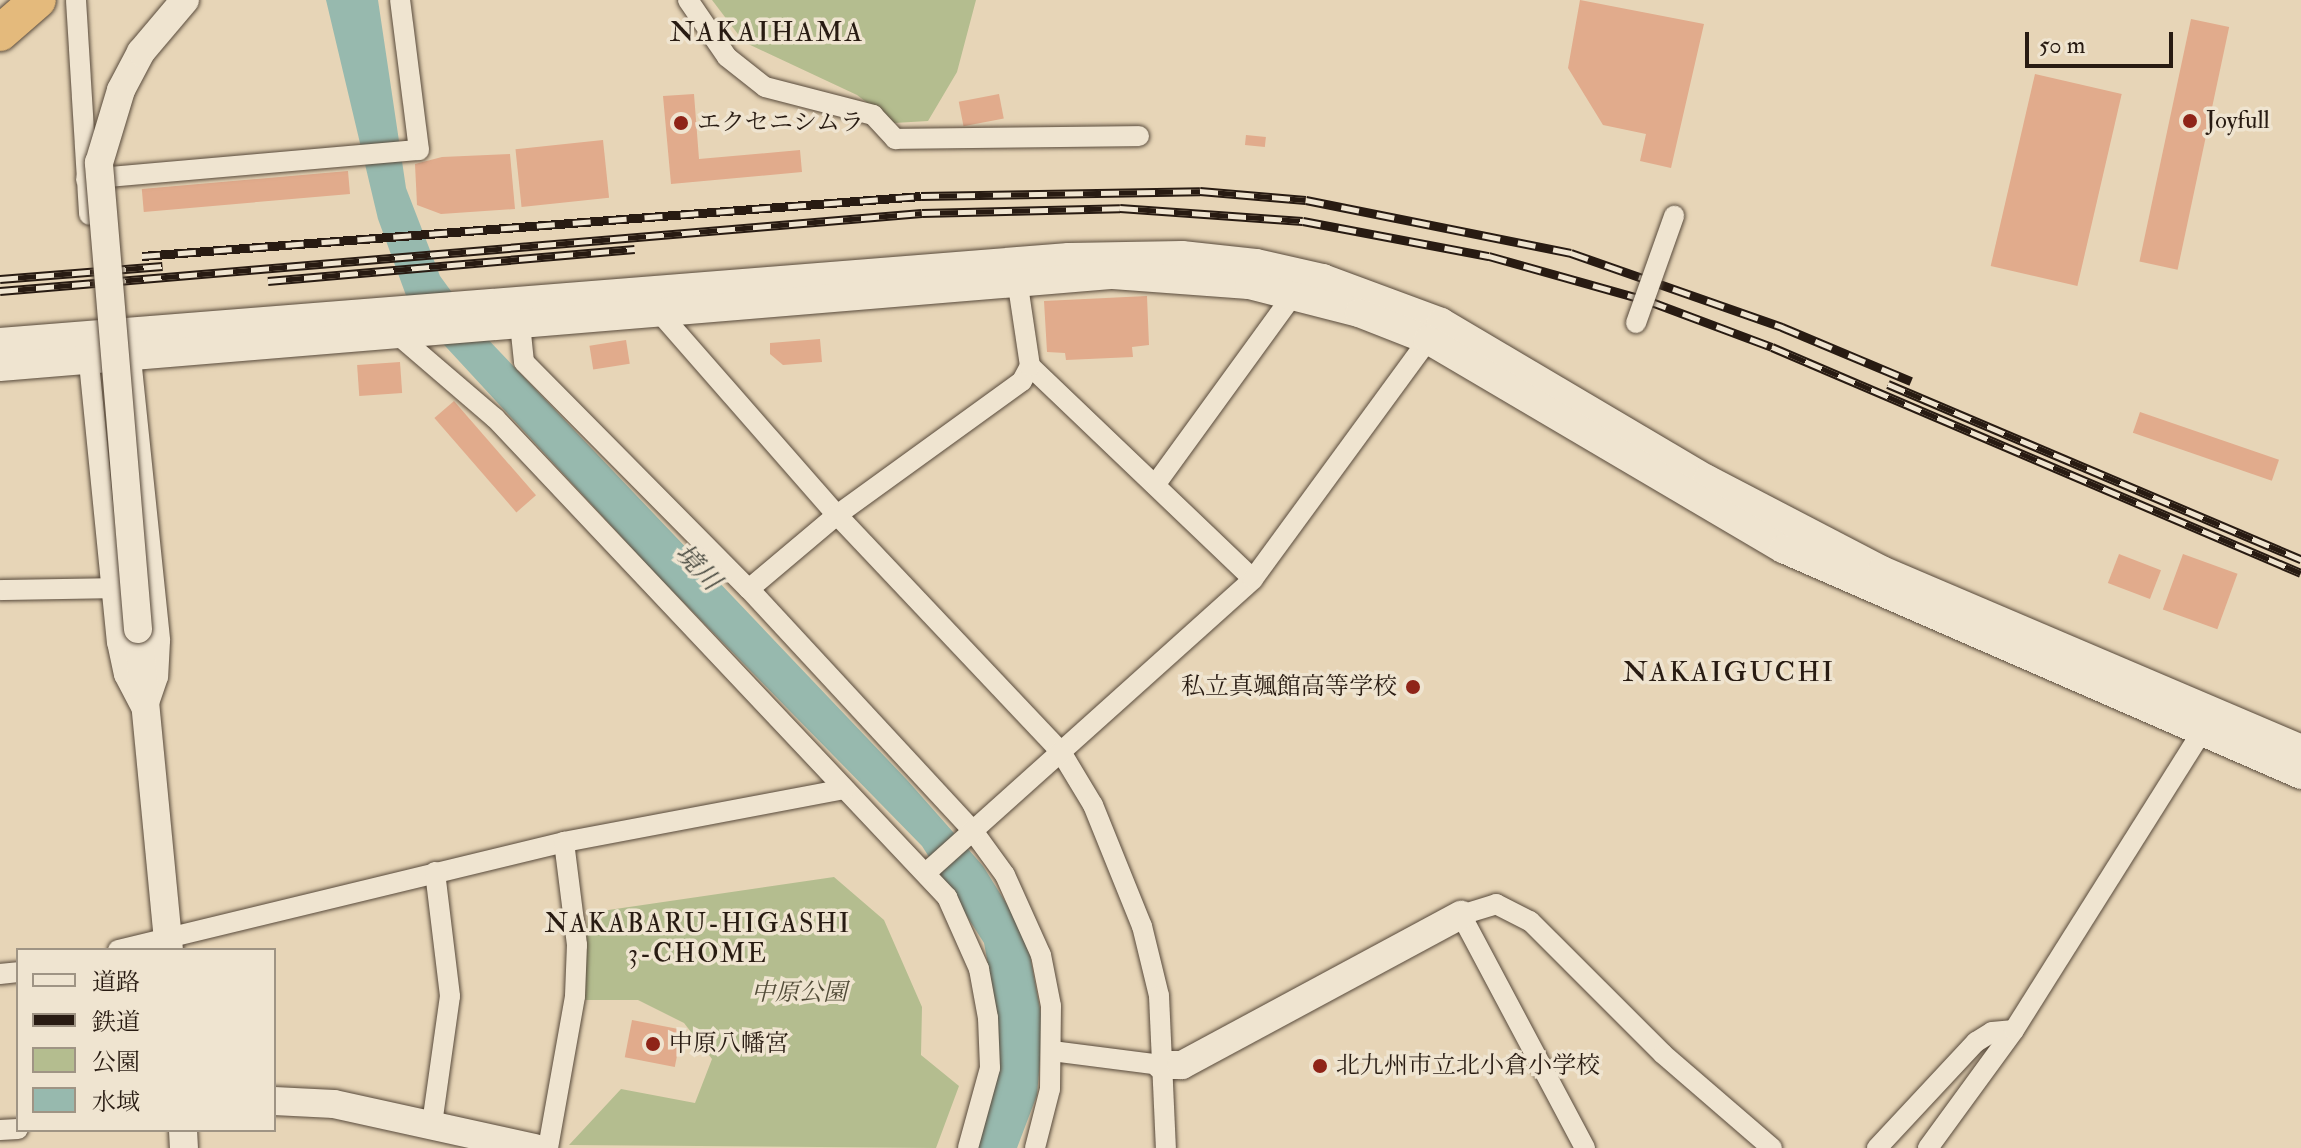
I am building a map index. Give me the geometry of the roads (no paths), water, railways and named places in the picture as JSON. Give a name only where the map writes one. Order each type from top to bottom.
[{"type":"highway","points":[[0,33],[38,0]]},
{"type":"street","points":[[76,0],[89,215]]},
{"type":"street","points":[[168,943],[98,209],[99,163],[121,90],[141,52],[185,0]]},
{"type":"street","points":[[86,179],[350,160],[419,150],[400,0]]},
{"type":"street","points":[[688,0],[727,57],[765,87],[873,115],[895,139],[1139,136]]},
{"type":"street","points":[[1636,323],[1674,216]]},
{"type":"street","points":[[496,319],[659,312],[1182,255],[1256,263],[1377,296],[1524,366],[1707,479],[1856,557],[2208,722],[2301,775]]},
{"type":"street","points":[[749,589],[837,515],[1022,381],[1030,366],[1017,272]]},
{"type":"street","points":[[0,367],[131,358],[407,327],[1017,272],[1183,276],[1293,295],[1428,340],[1783,549],[2208,722],[2301,749]]},
{"type":"street","points":[[1155,485],[1293,295]]},
{"type":"street","points":[[659,312],[837,515],[1061,752],[1093,805],[1142,926],[1159,996],[1166,1148]]},
{"type":"street","points":[[496,319],[524,362],[749,589],[1005,875],[1041,955],[1052,1051],[1035,1148]]},
{"type":"street","points":[[0,342],[106,335],[407,327],[844,789],[930,870],[965,929],[988,1018],[990,1068],[968,1148]]},
{"type":"street","points":[[106,335],[131,358],[160,641],[158,677],[145,715]]},
{"type":"street","points":[[106,335],[89,361],[111,588],[124,675],[145,715]]},
{"type":"street","points":[[930,870],[1253,579],[1428,340]]},
{"type":"street","points":[[1030,366],[1253,579]]},
{"type":"street","points":[[0,590],[111,588]]},
{"type":"street","points":[[1928,1148],[2014,1030],[2208,722]]},
{"type":"street","points":[[132,948],[168,943],[435,872],[564,842],[844,789]]},
{"type":"street","points":[[548,1148],[575,996],[577,945],[564,842]]},
{"type":"street","points":[[432,1124],[450,996],[435,872]]},
{"type":"street","points":[[1052,1051],[1182,1065],[1461,915],[1496,904],[1530,921],[1663,1054],[1772,1148]]},
{"type":"street","points":[[1461,915],[1585,1148]]},
{"type":"street","points":[[1877,1148],[1976,1042],[1992,1032],[2014,1030]]},
{"type":"street","points":[[276,1101],[334,1104],[534,1148]]},
{"type":"water","name":"境川","points":[[326,0],[378,0],[406,188],[440,276],[480,331],[908,781],[983,866],[1011,911],[1027,940],[1043,1025],[1037,1095],[1017,1148],[975,1148],[998,1067],[992,986],[984,943],[922,846],[654,572],[411,309],[378,219]]},
{"type":"railway","points":[[142,256],[921,196],[1200,191],[1306,200],[1571,253],[1782,327],[1911,381]]},
{"type":"railway","points":[[0,291],[922,213],[1120,208],[1303,221],[1489,256],[1649,301],[1772,347],[2301,573]]},
{"type":"railway","points":[[268,281],[635,249]]},
{"type":"railway","points":[[0,279],[162,266]]},
{"type":"railway","points":[[1888,384],[2301,559]]},
{"type":"place","name":"Joyfull","points":[[2190,121]]},
{"type":"place","name":"エクセニシムラ","points":[[681,123]]},
{"type":"place","name":"私立真颯館高等学校","points":[[1413,687]]},
{"type":"place","name":"中原八幡宮","points":[[653,1044]]},
{"type":"place","name":"北九州市立北小倉小学校","points":[[1320,1066]]},
{"type":"district","name":"NAKAIHAMA","points":[[767,33]]},
{"type":"district","name":"NAKAIGUCHI","points":[[1729,673]]},
{"type":"district","name":"NAKABARU-HIGASHI 3-CHOME","points":[[698,940]]},
{"type":"park label","name":"中原公園","points":[[799,993]]}]
